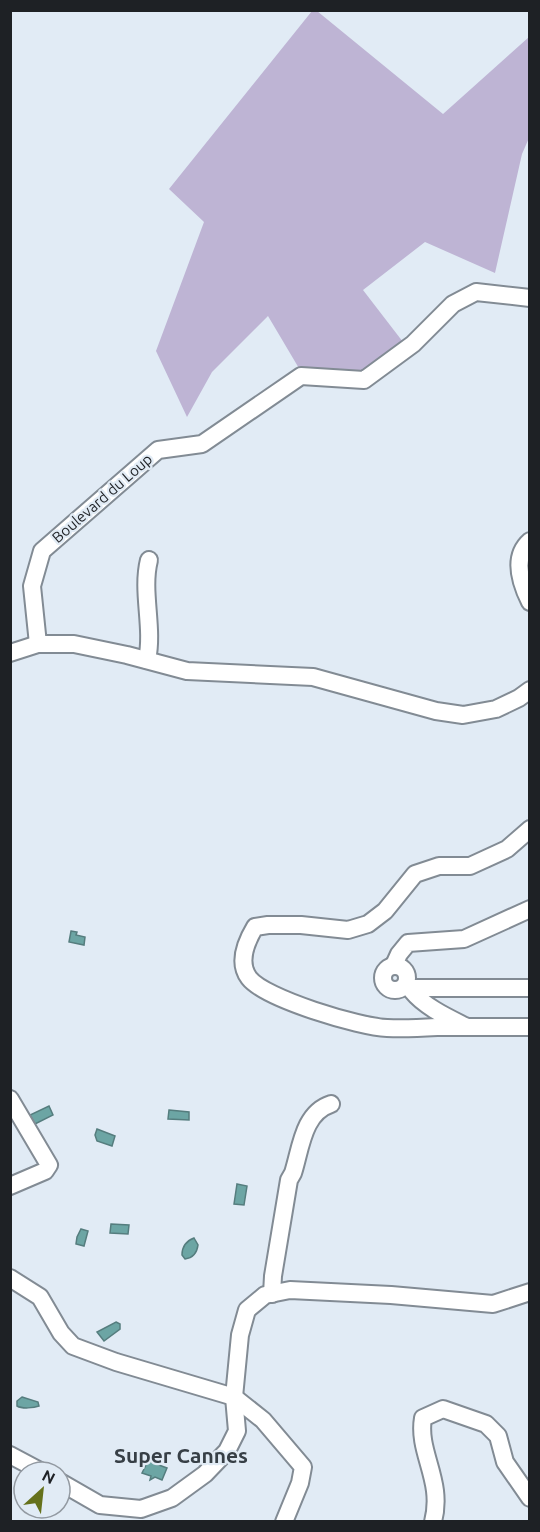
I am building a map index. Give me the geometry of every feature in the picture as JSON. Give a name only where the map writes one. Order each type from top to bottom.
[{"type":"street","name":"Boulevard du Loup","points":[[38,644],[32,586],[42,551],[158,450],[202,444],[301,376],[364,380],[413,344],[453,304],[476,292],[530,298]]},
{"type":"street","points":[[530,541],[521,549],[519,570],[530,602]]},
{"type":"street","points":[[147,660],[150,646],[146,573],[149,560]]},
{"type":"street","points":[[10,653],[38,644],[74,644],[187,671],[313,678],[436,711],[463,715],[496,709],[530,690]]},
{"type":"street","points":[[530,829],[507,849],[470,866],[439,866],[415,874],[385,911],[368,924],[348,930],[302,925],[255,927],[247,941],[243,956],[245,970],[250,979],[271,993],[343,1019],[385,1028],[530,1027]]},
{"type":"street","points":[[530,909],[464,939],[408,943],[394,965],[386,969],[382,976],[384,985],[391,990],[530,988]]},
{"type":"street","points":[[407,988],[440,1013],[466,1027]]},
{"type":"street","points":[[10,1099],[49,1166],[45,1171],[10,1186]]},
{"type":"street","points":[[272,1294],[289,1180],[309,1120],[319,1108],[331,1104]]},
{"type":"street","points":[[10,1278],[40,1297],[61,1333],[74,1346],[116,1362],[234,1397],[263,1420],[303,1467],[300,1484],[284,1521]]},
{"type":"street","points":[[72,1489],[100,1505],[141,1509],[172,1498],[205,1474],[227,1451],[237,1431],[234,1397],[240,1335],[247,1310],[265,1295],[290,1290],[492,1304],[530,1292]]},
{"type":"street","points":[[433,1521],[436,1489],[421,1432],[423,1418],[442,1409],[486,1424],[498,1436],[505,1462],[530,1498]]},
{"type":"shaded area","points":[[312,11],[317,11],[443,114],[529,37],[529,138],[522,154],[495,273],[425,242],[363,290],[403,342],[357,375],[300,370],[268,316],[212,372],[187,417],[156,351],[204,222],[169,189]]},
{"type":"shaded area","points":[[71,931],[85,937],[84,945],[69,942]]},
{"type":"shaded area","points":[[49,1106],[53,1115],[35,1124],[30,1115]]},
{"type":"shaded area","points":[[169,1110],[189,1112],[189,1120],[168,1119]]},
{"type":"shaded area","points":[[97,1129],[115,1136],[112,1146],[97,1141],[95,1135]]},
{"type":"shaded area","points":[[237,1184],[247,1186],[244,1205],[234,1204]]},
{"type":"shaded area","points":[[111,1224],[129,1225],[128,1234],[110,1233]]},
{"type":"shaded area","points":[[81,1229],[88,1231],[84,1246],[76,1244]]},
{"type":"shaded area","points":[[194,1238],[198,1245],[197,1250],[194,1255],[185,1259],[182,1255],[184,1247]]},
{"type":"shaded area","points":[[116,1322],[120,1324],[120,1329],[104,1341],[97,1332]]},
{"type":"shaded area","points":[[22,1397],[38,1402],[39,1406],[22,1408],[17,1406],[17,1401]]},
{"type":"shaded area","points":[[148,1461],[167,1468],[162,1480],[155,1477],[150,1480],[151,1476],[142,1473]]},
{"type":"district","name":"Super Cannes","points":[[181,1455]]}]
